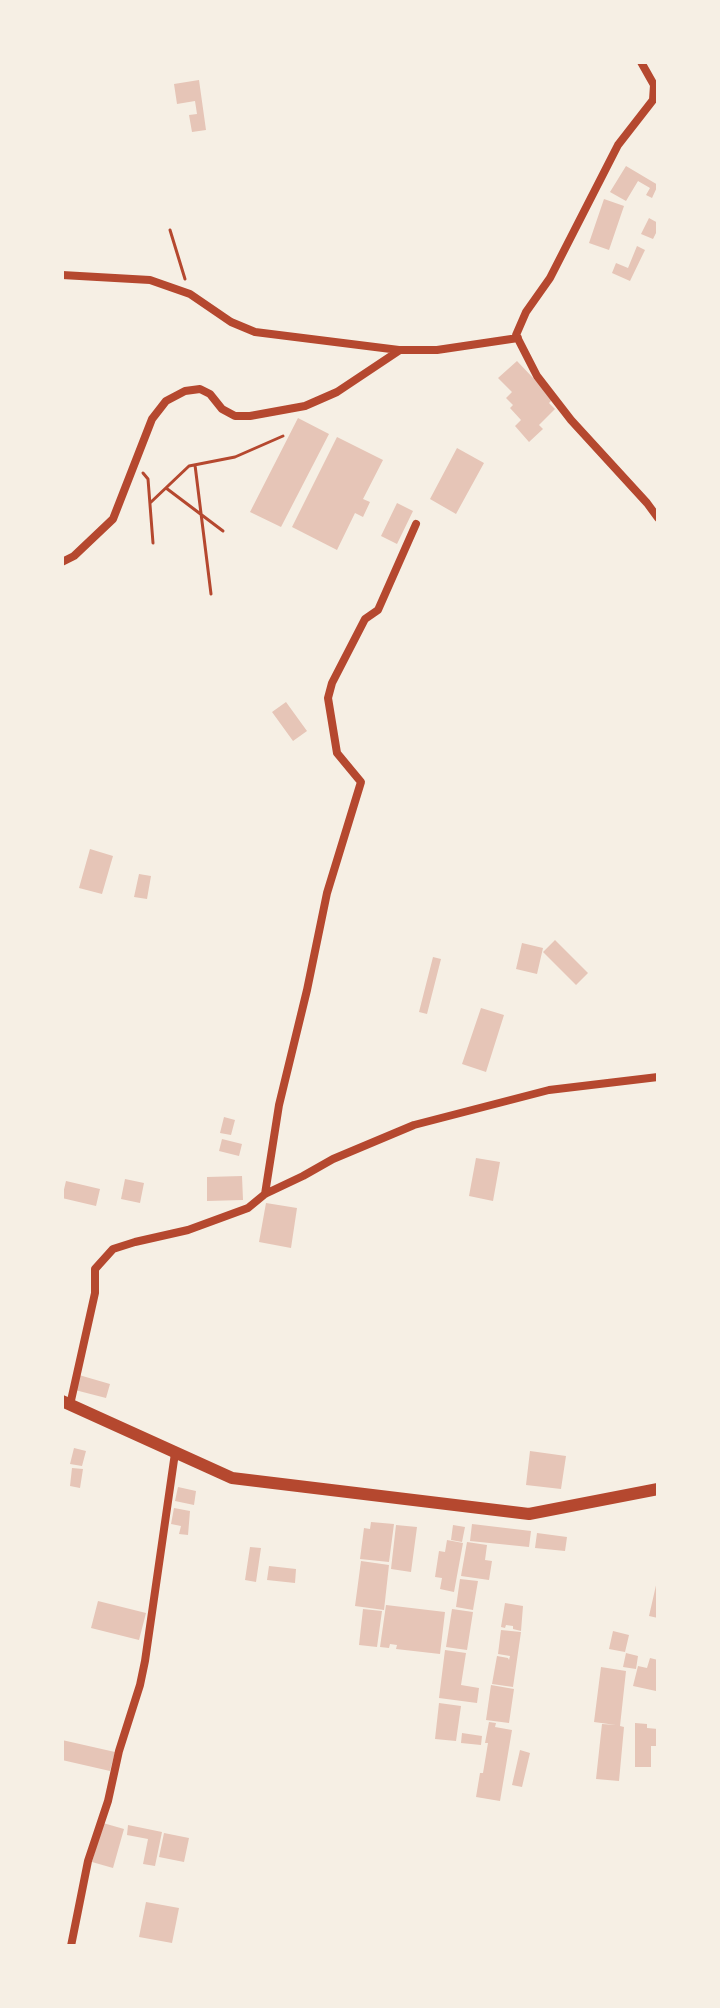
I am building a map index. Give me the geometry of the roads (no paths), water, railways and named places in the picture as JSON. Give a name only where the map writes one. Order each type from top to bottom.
[{"type":"main road","points":[[66,1403],[232,1478],[529,1514],[658,1489]]},
{"type":"street","points":[[641,62],[654,85],[656,99],[618,145],[550,278],[526,312],[516,335],[537,376],[571,420],[658,518]]},
{"type":"street","points":[[62,275],[150,280],[190,294],[231,322],[255,332],[400,350],[437,350],[518,338]]},
{"type":"street","points":[[62,562],[74,556],[113,519],[152,419],[166,401],[185,391],[200,389],[235,416],[305,406],[337,392],[400,350]]},
{"type":"street","points":[[265,1194],[279,1105],[327,893],[361,782],[337,753],[328,698],[332,683],[365,619],[378,610],[416,524]]},
{"type":"street","points":[[66,1403],[95,1293],[95,1269],[113,1249],[188,1230],[248,1208],[265,1194],[333,1159],[414,1125],[549,1090],[658,1077]]},
{"type":"street","points":[[71,1946],[88,1861],[140,1685],[175,1453]]}]
